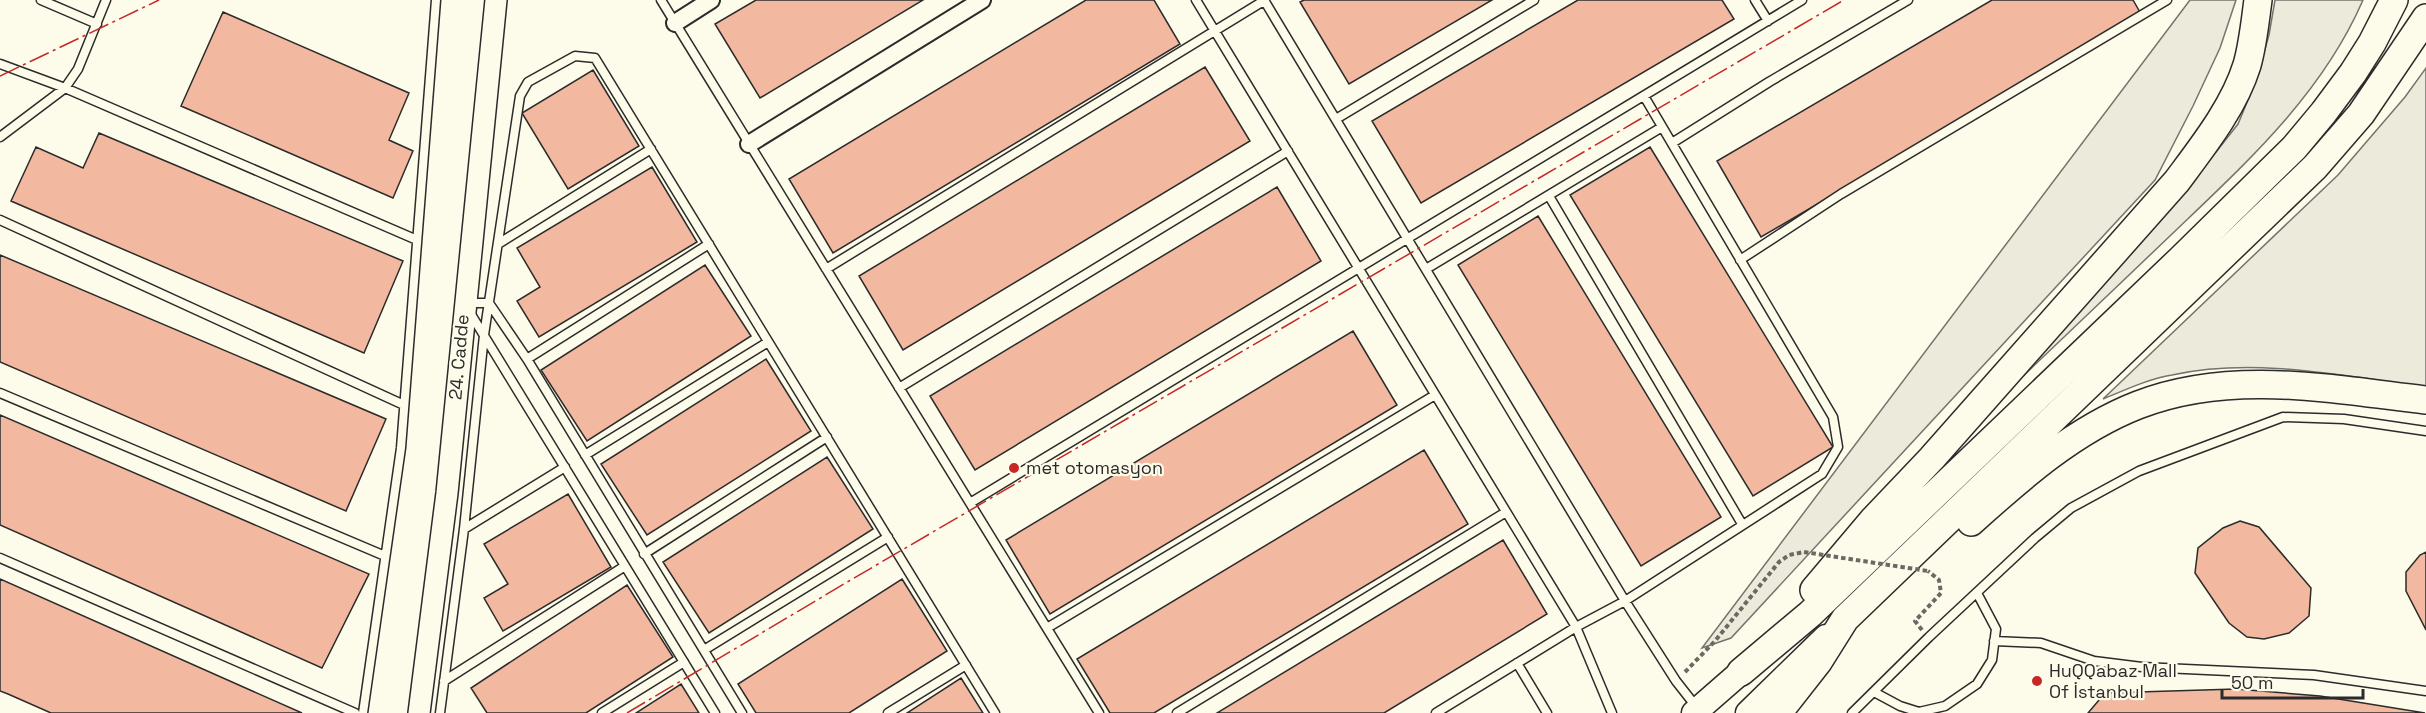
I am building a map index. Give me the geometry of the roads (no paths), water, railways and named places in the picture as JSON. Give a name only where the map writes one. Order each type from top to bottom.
[{"type":"main road","points":[[1741,672],[1874,519],[1932,458],[2177,181],[2213,131],[2247,66],[2258,0]]},
{"type":"main road","points":[[1696,711],[1810,614],[2164,276],[2294,148],[2353,72],[2372,43],[2394,0]]},
{"type":"main road","points":[[1748,713],[2315,167],[2361,114],[2425,20]]},
{"type":"main road","points":[[1778,713],[1818,662],[1845,619],[1902,584],[2011,486],[2052,454],[2110,417],[2139,404],[2211,387],[2252,384],[2298,386],[2426,400]]},
{"type":"street","name":"24. Cadde","points":[[419,713],[447,493],[464,303],[496,0]]},
{"type":"street","points":[[675,23],[711,0]]},
{"type":"street","points":[[749,144],[981,0]]},
{"type":"lane","points":[[0,137],[65,88],[78,69],[106,0]]},
{"type":"lane","points":[[363,713],[401,448],[436,0]]},
{"type":"lane","points":[[661,0],[1099,713]]},
{"type":"lane","points":[[1196,0],[1576,627],[1612,713]]},
{"type":"lane","points":[[826,269],[1265,0],[1625,601],[1696,711]]},
{"type":"lane","points":[[1336,119],[1534,0]]},
{"type":"lane","points":[[1755,0],[1768,21]]},
{"type":"lane","points":[[970,503],[1802,0]]},
{"type":"lane","points":[[1672,143],[1908,0]]},
{"type":"lane","points":[[1740,260],[1841,194],[2167,0]]},
{"type":"lane","points":[[45,1],[96,24]]},
{"type":"lane","points":[[440,713],[464,529],[484,335],[520,96],[528,82],[575,56],[595,58],[995,713]]},
{"type":"lane","points":[[0,64],[65,88],[417,240]]},
{"type":"lane","points":[[1436,713],[1576,627],[1625,601],[1822,474],[1838,447],[1833,417],[1644,96]]},
{"type":"lane","points":[[1426,269],[1662,128]]},
{"type":"lane","points":[[498,244],[651,149]]},
{"type":"lane","points":[[899,388],[1288,151]]},
{"type":"lane","points":[[1549,196],[1742,524]]},
{"type":"lane","points":[[0,220],[404,405]]},
{"type":"lane","points":[[527,359],[709,244]]},
{"type":"lane","points":[[464,303],[489,303]]},
{"type":"lane","points":[[464,303],[715,713]]},
{"type":"lane","points":[[489,303],[527,359],[742,713]]},
{"type":"lane","points":[[585,454],[768,342]]},
{"type":"lane","points":[[0,393],[386,556]]},
{"type":"lane","points":[[1047,628],[1435,395]]},
{"type":"lane","points":[[1852,713],[2035,538],[2072,508],[2139,471],[2283,417],[2344,419],[2426,431]]},
{"type":"lane","points":[[644,554],[827,437]]},
{"type":"lane","points":[[464,529],[565,467]]},
{"type":"lane","points":[[1177,713],[1506,512]]},
{"type":"lane","points":[[704,651],[888,537]]},
{"type":"lane","points":[[0,558],[355,713]]},
{"type":"lane","points":[[444,681],[625,566]]},
{"type":"lane","points":[[1875,692],[1900,706],[1919,712],[1945,706],[1977,684],[1992,660],[1996,628],[1977,593]]},
{"type":"lane","points":[[1994,641],[2041,644],[2094,661],[2142,667],[2314,675],[2426,691]]},
{"type":"lane","points":[[602,713],[684,662]]},
{"type":"lane","points":[[1517,663],[1547,713]]},
{"type":"lane","points":[[888,713],[966,665]]},
{"type":"place","name":"met otomasyon","points":[[1014,468]]},
{"type":"place","name":"HuQQabaz Mall Of İstanbul","points":[[2037,681]]}]
